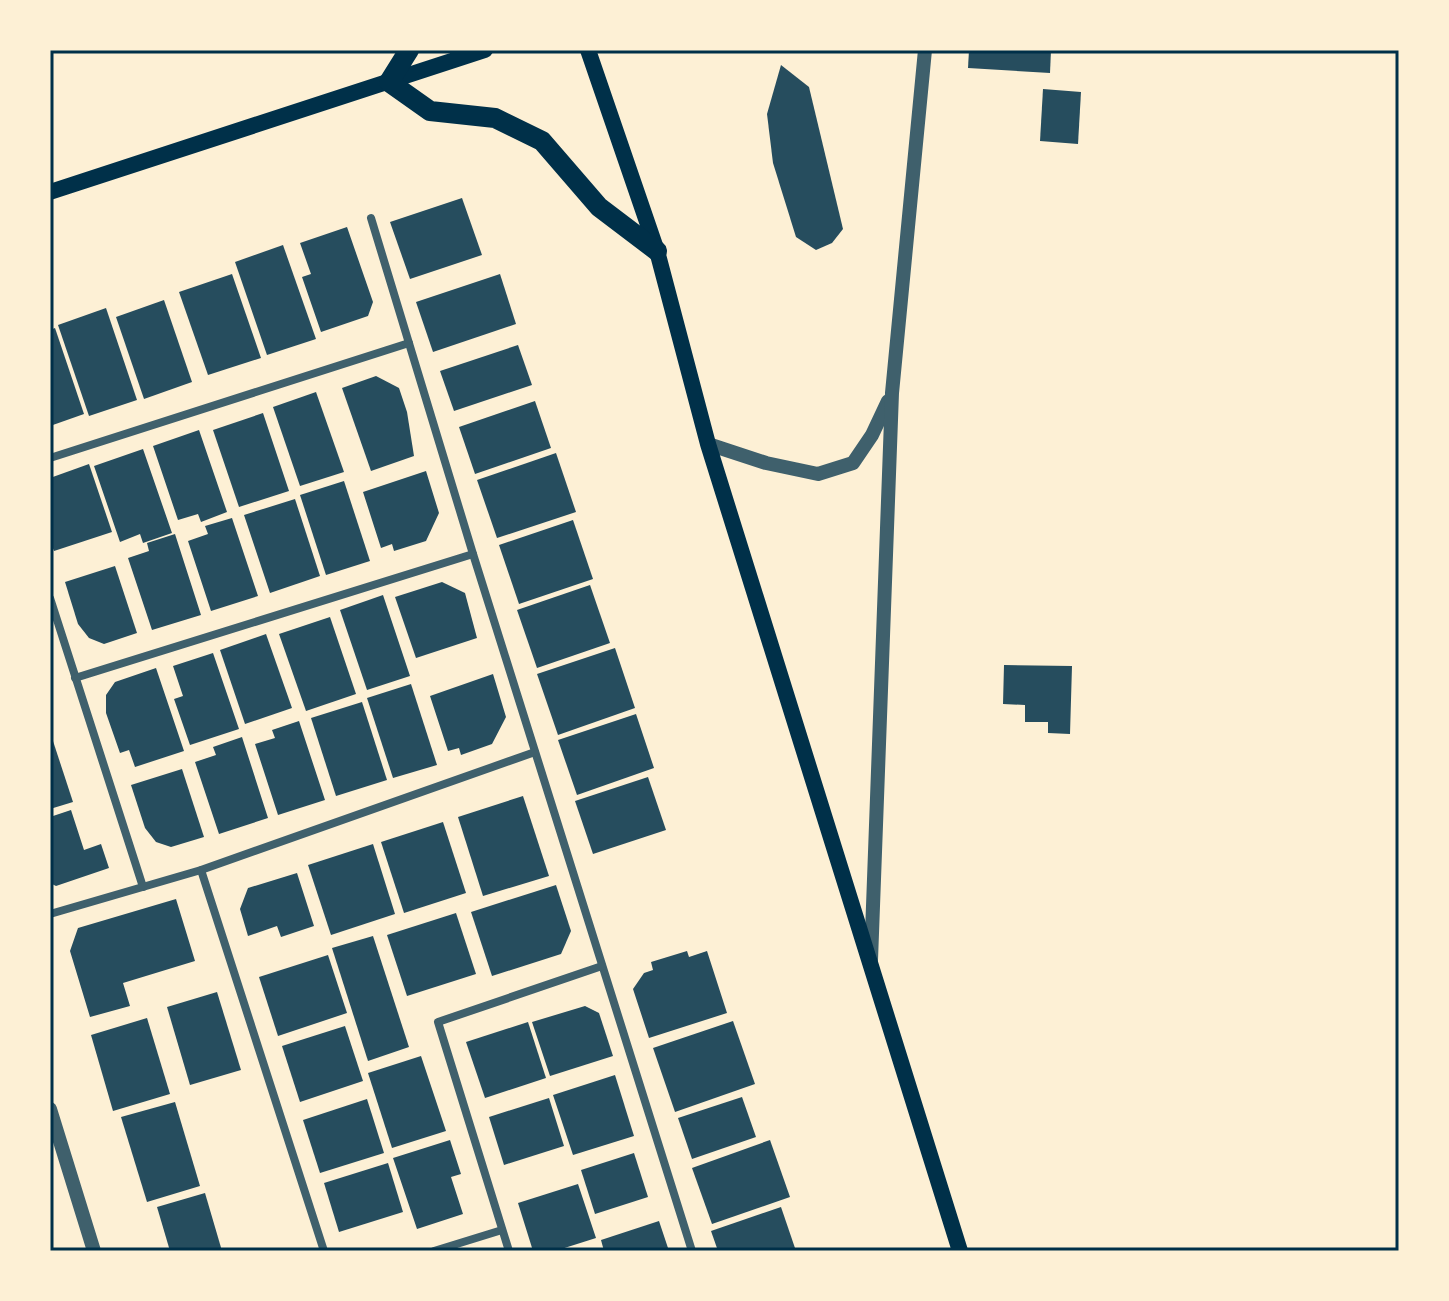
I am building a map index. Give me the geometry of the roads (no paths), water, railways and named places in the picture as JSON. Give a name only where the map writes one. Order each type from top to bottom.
[{"type":"main road","points":[[389,82],[409,50]]},
{"type":"main road","points":[[50,192],[485,50]]},
{"type":"main road","points":[[588,50],[657,251],[708,444],[960,1251]]},
{"type":"main road","points":[[389,82],[430,111],[495,118],[542,141],[599,207],[657,251]]},
{"type":"street","points":[[871,961],[892,393],[925,50]]},
{"type":"street","points":[[371,218],[692,1251]]},
{"type":"street","points":[[50,458],[409,343]]},
{"type":"street","points":[[708,444],[766,463],[818,474],[853,463],[872,435],[892,393]]},
{"type":"street","points":[[75,678],[473,554]]},
{"type":"street","points":[[50,598],[143,887]]},
{"type":"street","points":[[50,914],[201,870],[535,752]]},
{"type":"street","points":[[201,870],[324,1251]]},
{"type":"street","points":[[509,1251],[438,1022],[602,966]]},
{"type":"street","points":[[50,1109],[94,1251]]},
{"type":"street","points":[[434,1251],[502,1230]]}]
